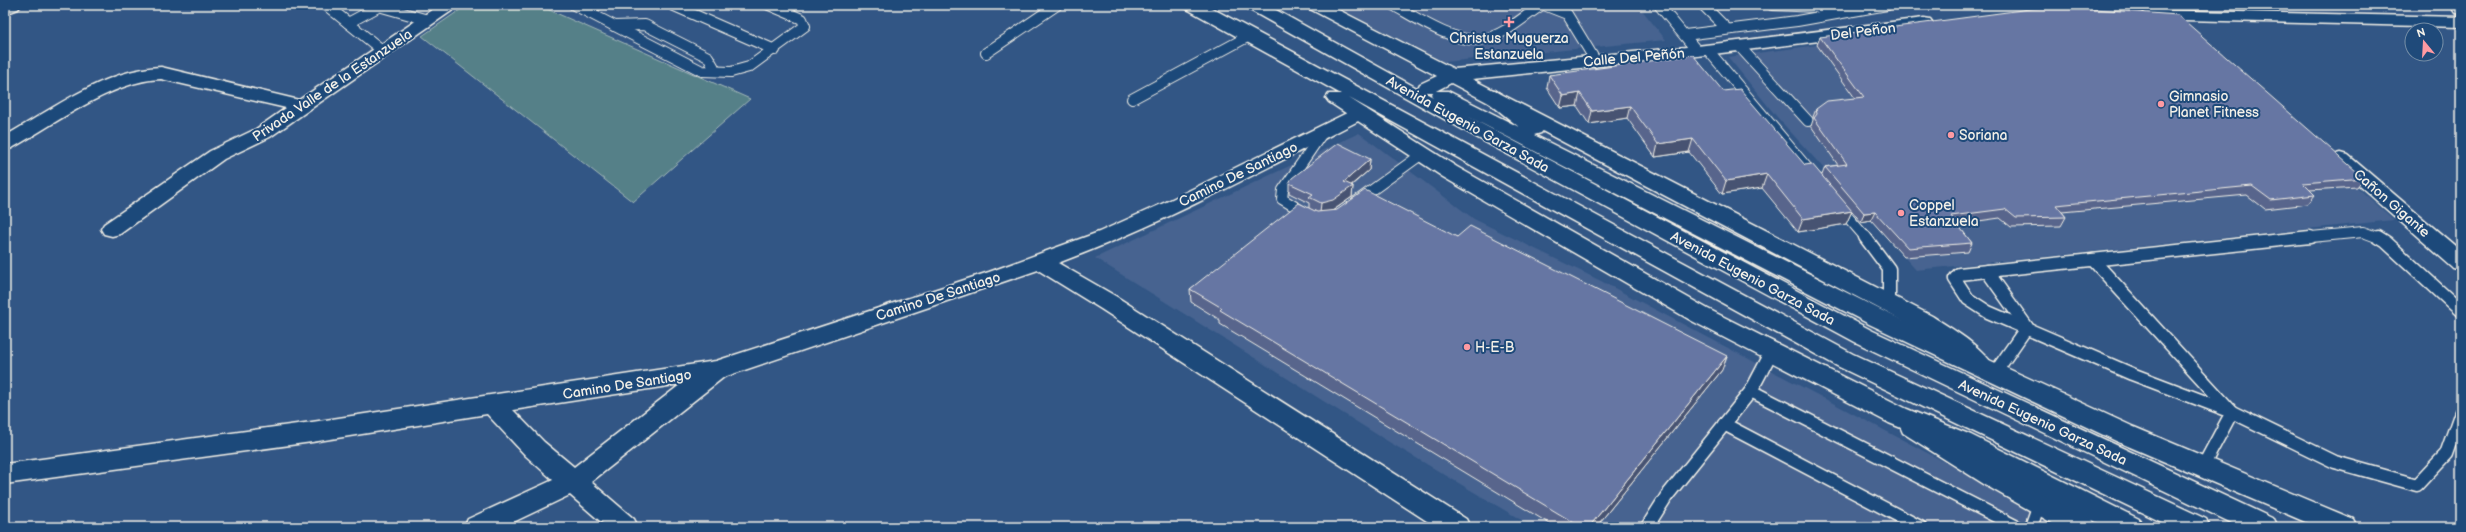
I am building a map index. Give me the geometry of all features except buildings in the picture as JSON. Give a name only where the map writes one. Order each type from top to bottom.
[{"type":"main road","points":[[5,9],[12,5]]},
{"type":"main road","name":"Privada Valle de la Estanzuela","points":[[112,229],[217,155],[263,133],[451,5]]},
{"type":"main road","name":"Avenida Eugenio Garza Sada","points":[[1193,5],[1845,360],[2198,527]]},
{"type":"main road","name":"Avenida Eugenio Garza Sada","points":[[1254,5],[1499,142],[1863,336],[2265,527]]},
{"type":"main road","points":[[1316,5],[1453,75],[1889,304],[1943,334],[1988,370]]},
{"type":"main road","points":[[2459,5],[2461,9]]},
{"type":"main road","points":[[2133,14],[2179,17],[2461,22]]},
{"type":"main road","points":[[2179,17],[2197,32]]},
{"type":"main road","name":"Del Peñon","points":[[1702,51],[1937,22]]},
{"type":"main road","name":"Calle Del Peñón","points":[[1453,75],[1595,60],[1702,51]]},
{"type":"main road","points":[[1351,59],[1427,88],[1478,112],[1877,318],[2202,468],[2344,527]]},
{"type":"main road","points":[[1292,60],[1300,74],[1422,154],[1687,308],[1771,353],[1898,416],[1962,442],[2130,527]]},
{"type":"main road","points":[[5,144],[112,83],[129,76],[146,73],[161,73],[302,106]]},
{"type":"main road","points":[[1427,88],[1453,75]]},
{"type":"main road","points":[[1488,94],[1590,170]]},
{"type":"main road","name":"Camino De Santiago","points":[[5,474],[494,405],[717,370],[1107,237],[1173,207],[1358,113]]},
{"type":"main road","name":"Cañon Gigante","points":[[2329,148],[2461,263]]},
{"type":"main road","points":[[1039,261],[1109,303],[1457,527]]},
{"type":"main road","points":[[477,527],[573,482],[717,370]]},
{"type":"main road","points":[[494,405],[536,449],[625,527]]},
{"type":"main road","points":[[1898,416],[1952,453],[2035,516],[2083,527]]},
{"type":"lane","points":[[326,5],[383,51]]},
{"type":"lane","points":[[574,5],[702,70],[716,71],[740,70],[775,50],[802,30],[805,22],[769,5]]},
{"type":"lane","points":[[587,11],[597,5]]},
{"type":"lane","points":[[672,5],[775,50]]},
{"type":"lane","points":[[986,54],[1057,5]]},
{"type":"lane","points":[[1393,5],[1437,27],[1471,40],[1493,35],[1543,5],[1567,14],[1577,28],[1595,60]]},
{"type":"lane","points":[[1659,5],[1684,35],[1702,51],[1823,187]]},
{"type":"lane","points":[[1703,5],[1726,28]]},
{"type":"lane","points":[[1777,5],[1797,21]]},
{"type":"lane","points":[[1777,5],[1861,9]]},
{"type":"lane","points":[[1684,35],[1726,28],[1797,21],[1887,5]]},
{"type":"lane","points":[[348,23],[376,6],[428,20]]},
{"type":"lane","points":[[614,26],[645,25],[708,57],[716,71]]},
{"type":"lane","points":[[1132,99],[1249,36]]},
{"type":"lane","points":[[1739,46],[1808,121]]},
{"type":"lane","points":[[1319,220],[1287,204],[1282,199],[1282,190],[1323,132]]},
{"type":"lane","points":[[1347,208],[1422,154]]},
{"type":"lane","points":[[1833,199],[1883,258],[1889,269],[1889,304]]},
{"type":"lane","points":[[2461,311],[2386,242],[2371,234],[2363,232],[1959,274],[1954,278],[1968,299],[1976,306],[2028,327],[2132,374],[2232,412],[2335,462],[2417,485],[2446,454],[2461,412]]},
{"type":"lane","points":[[2093,260],[2232,412]]},
{"type":"lane","points":[[1987,271],[2028,327]]},
{"type":"lane","points":[[1988,370],[2028,327]]},
{"type":"lane","points":[[1647,527],[1666,497],[1751,391],[1771,353]]},
{"type":"lane","points":[[1751,391],[2017,527]]},
{"type":"lane","points":[[2202,468],[2232,412]]},
{"type":"lane","points":[[1724,424],[1920,527]]},
{"type":"shaded area","name":"Christus Muguerza Estanzuela","points":[[1333,5],[1638,5],[1666,40],[1444,62]]},
{"type":"shaded area","points":[[2169,20],[2394,220],[1916,270],[1777,117],[1728,57],[1817,45]]},
{"type":"shaded area","points":[[1359,133],[1474,219],[1601,281],[2068,527],[1533,527],[1384,439],[1095,258]]},
{"type":"green space","points":[[467,5],[538,5],[750,99],[633,202],[422,36]]},
{"type":"place","name":"Christus Muguerza Estanzuela","points":[[1509,22]]},
{"type":"place","name":"Gimnasio Planet Fitness","points":[[2161,104]]},
{"type":"place","name":"Soriana","points":[[1951,135]]},
{"type":"place","name":"Coppel Estanzuela","points":[[1901,213]]},
{"type":"place","name":"H-E-B","points":[[1467,347]]}]
